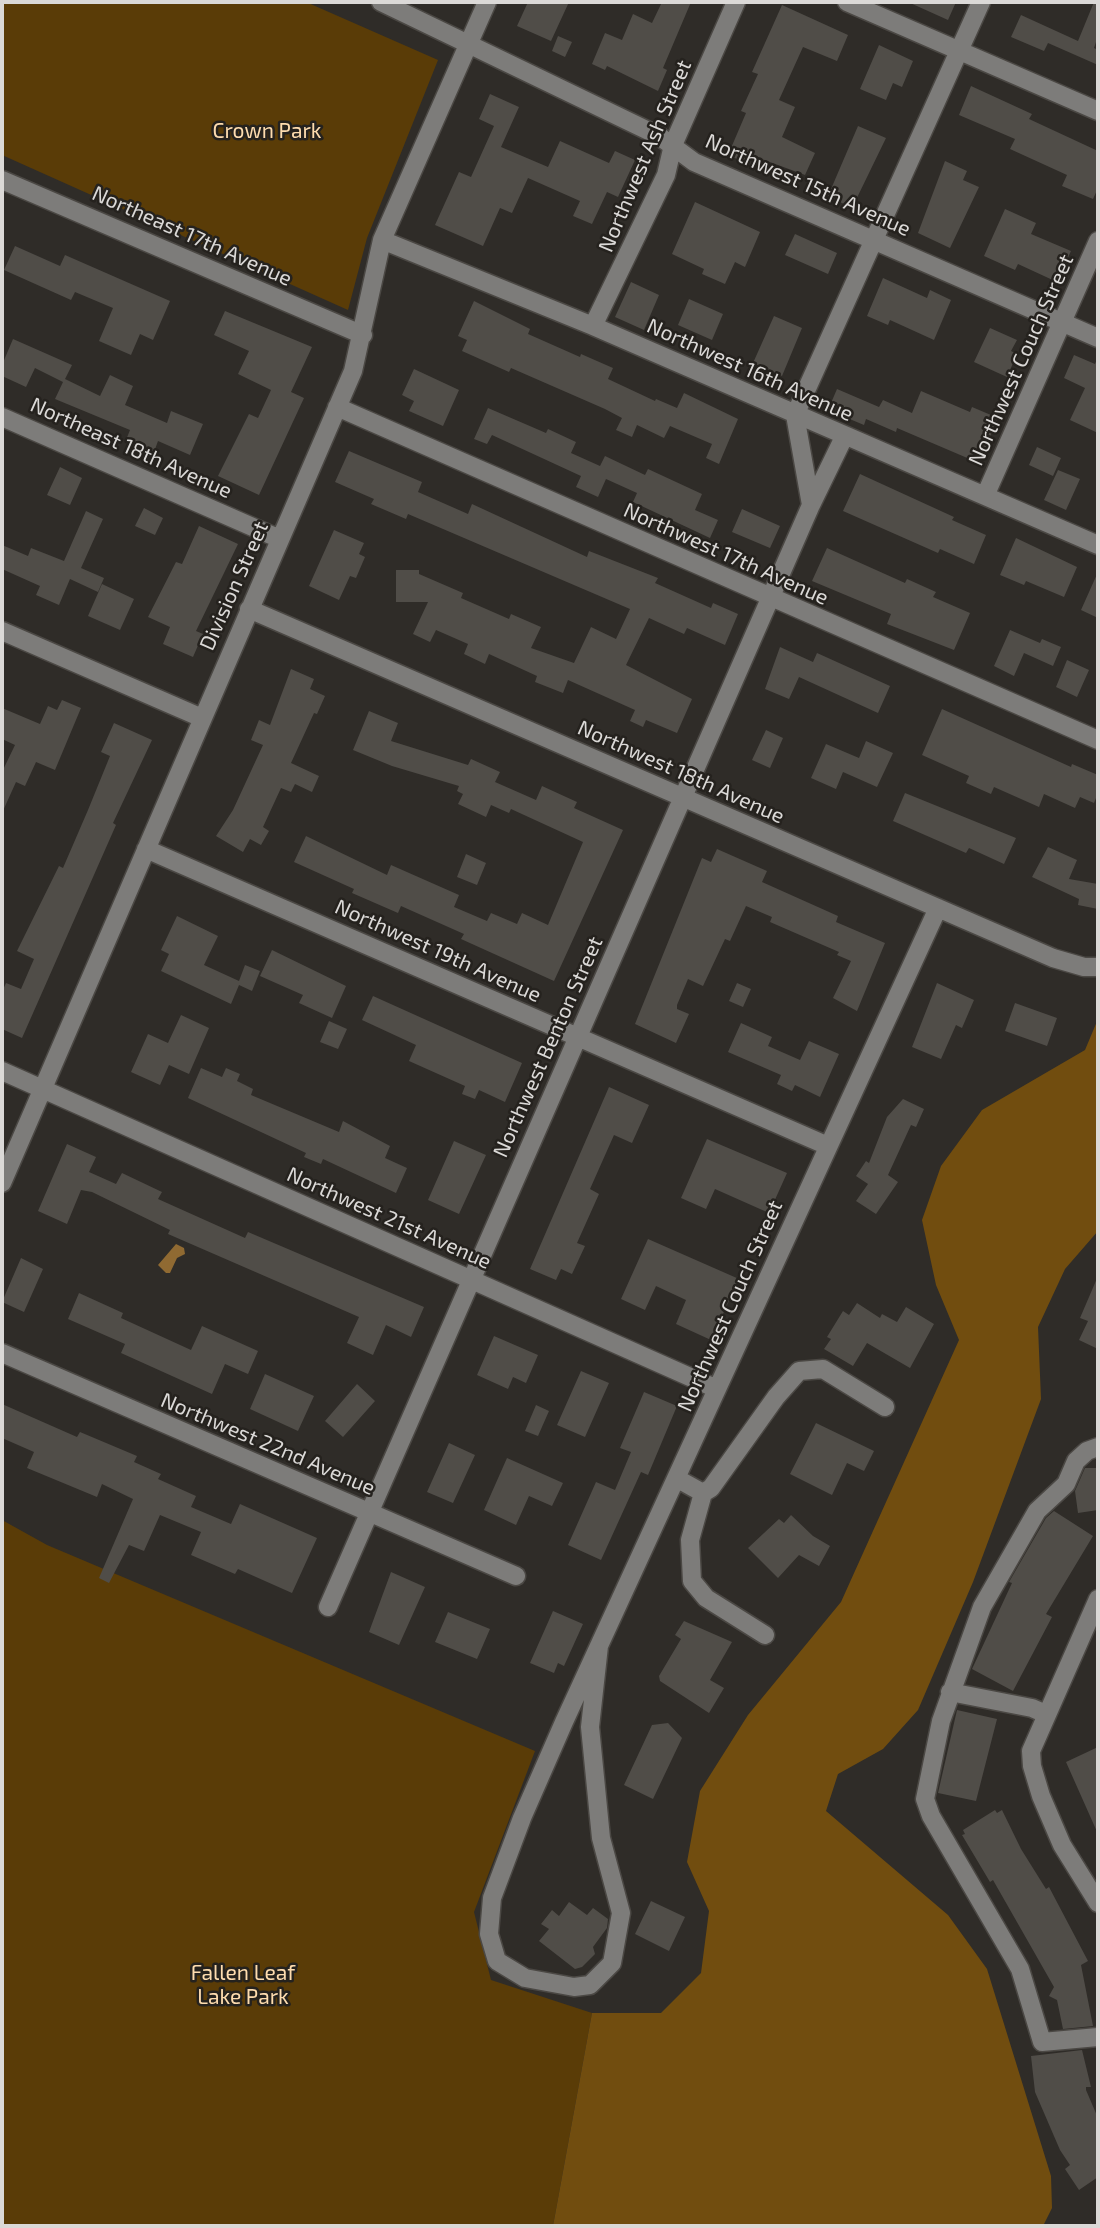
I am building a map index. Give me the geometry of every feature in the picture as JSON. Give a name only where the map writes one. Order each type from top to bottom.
[{"type":"street","name":"Northwest 15th Avenue","points":[[381,2],[442,29],[468,46],[673,145],[694,162],[1098,338]]},
{"type":"street","name":"Division Street","points":[[2,1183],[353,371],[382,240],[487,2]]},
{"type":"street","name":"Northwest Ash Street","points":[[593,326],[666,175],[673,145],[736,2]]},
{"type":"street","points":[[846,2],[1098,111]]},
{"type":"street","points":[[811,505],[795,415],[981,2]]},
{"type":"street","name":"Northeast 17th Avenue","points":[[2,180],[363,335]]},
{"type":"street","name":"Northwest 16th Avenue","points":[[382,240],[593,326],[1098,545]]},
{"type":"street","name":"Northwest Couch Street","points":[[985,496],[1098,242]]},
{"type":"street","name":"Northwest 17th Avenue","points":[[337,407],[1098,740]]},
{"type":"street","name":"Northeast 18th Avenue","points":[[2,417],[280,539]]},
{"type":"street","name":"Northwest Benton Street","points":[[328,1606],[811,505],[844,437]]},
{"type":"street","name":"Northwest 18th Avenue","points":[[249,609],[1053,958],[1084,967],[1098,967]]},
{"type":"street","points":[[2,631],[202,718]]},
{"type":"street","name":"Northwest 19th Avenue","points":[[146,849],[828,1146]]},
{"type":"street","name":"Northwest Couch Street","points":[[599,1646],[590,1727],[601,1838],[621,1913],[611,1963],[590,1985],[574,1987],[525,1978],[498,1961],[489,1934],[492,1898],[522,1818],[564,1722],[938,908]]},
{"type":"street","name":"Northwest 21st Avenue","points":[[2,1070],[717,1389]]},
{"type":"street","name":"Northwest 22nd Avenue","points":[[2,1353],[516,1576]]},
{"type":"street","points":[[765,1635],[706,1598],[692,1581],[690,1540],[702,1493],[711,1488],[722,1475],[776,1397],[799,1371],[823,1369],[886,1407]]},
{"type":"street","points":[[1098,1447],[1087,1451],[1076,1461],[1066,1484],[1037,1511],[982,1607],[967,1655],[950,1692],[925,1799],[931,1816],[1020,1969],[1042,2042],[1098,2037]]},
{"type":"street","points":[[676,1478],[702,1493]]},
{"type":"street","points":[[1098,1599],[1031,1751],[1032,1766],[1062,1846],[1098,1903]]},
{"type":"street","points":[[950,1692],[1032,1708],[1046,1714]]},
{"type":"green space","name":"Crown Park","points":[[2,2],[306,2],[438,60],[367,238],[348,310],[2,155]]},
{"type":"green space","name":"Fallen Leaf Lake Park","points":[[2,1520],[47,1545],[535,1751],[474,1912],[491,1980],[592,2013],[553,2226],[2,2226]]},
{"type":"shaded area","points":[[1098,1019],[1098,1231],[1065,1269],[1038,1327],[1041,1399],[973,1582],[918,1710],[883,1749],[838,1774],[826,1811],[948,1915],[987,1969],[1051,2176],[1052,2208],[1043,2226],[553,2226],[592,2013],[661,2013],[701,1973],[709,1911],[687,1862],[700,1791],[748,1715],[841,1602],[959,1340],[936,1285],[922,1220],[941,1166],[982,1110],[1085,1050]]},
{"type":"shaded area","points":[[176,1244],[184,1248],[185,1254],[177,1258],[170,1273],[166,1273],[158,1265]]},
{"type":"building","points":[[528,2],[569,2],[551,41],[517,26]]},
{"type":"building","points":[[662,2],[691,2],[663,68],[667,70],[658,91],[607,66],[605,70],[592,64],[605,33],[622,40],[633,14],[652,23]]},
{"type":"building","points":[[908,2],[956,2],[948,20]]},
{"type":"building","points":[[1094,2],[1098,2],[1098,36],[1094,48],[1098,50],[1098,65],[1048,43],[1044,51],[1011,37],[1021,15],[1078,41]]},
{"type":"building","points":[[782,5],[848,35],[837,61],[803,47],[779,100],[795,107],[782,137],[815,153],[805,175],[759,158],[755,167],[728,155],[746,113],[741,111],[758,74],[752,72]]},
{"type":"building","points":[[558,36],[572,42],[565,57],[552,51]]},
{"type":"building","points":[[879,45],[913,61],[902,87],[893,83],[886,100],[860,89]]},
{"type":"building","points":[[971,86],[1032,114],[1029,119],[1098,151],[1098,188],[1093,199],[1062,186],[1067,175],[1010,149],[1015,139],[959,115]]},
{"type":"building","points":[[490,94],[519,107],[501,147],[548,167],[560,141],[609,163],[615,151],[635,160],[618,197],[607,192],[592,224],[573,216],[580,201],[528,178],[512,213],[500,208],[483,246],[435,225],[459,172],[471,177],[494,126],[479,119]]},
{"type":"building","points":[[858,126],[886,138],[852,208],[828,196]]},
{"type":"building","points":[[945,161],[967,171],[963,180],[979,187],[950,248],[918,233]]},
{"type":"building","points":[[695,202],[760,232],[745,267],[735,262],[725,284],[702,274],[704,269],[672,254]]},
{"type":"building","points":[[1005,209],[1036,223],[1031,234],[1071,251],[1057,282],[1018,264],[1015,270],[984,256]]},
{"type":"building","points":[[795,234],[837,253],[828,274],[785,255]]},
{"type":"building","points":[[15,246],[60,266],[65,255],[170,301],[153,340],[140,334],[131,355],[99,341],[113,308],[75,292],[71,300],[4,270]]},
{"type":"building","points":[[883,278],[927,298],[930,290],[951,300],[934,340],[890,320],[888,325],[867,316]]},
{"type":"building","points":[[631,282],[659,295],[644,330],[615,317]]},
{"type":"building","points":[[689,299],[723,314],[712,340],[678,325]]},
{"type":"building","points":[[474,301],[530,329],[528,334],[613,368],[608,379],[655,401],[656,399],[677,408],[684,393],[738,419],[719,464],[706,458],[712,444],[670,426],[664,438],[637,425],[632,437],[616,430],[622,418],[605,409],[511,368],[509,372],[462,351],[467,340],[458,336]]},
{"type":"building","points":[[225,311],[312,347],[291,392],[304,398],[259,495],[218,476],[249,414],[258,418],[271,390],[238,374],[249,351],[214,335]]},
{"type":"building","points":[[774,316],[802,328],[782,376],[753,363]]},
{"type":"building","points":[[990,328],[1017,340],[1011,351],[1017,354],[1007,377],[974,362]]},
{"type":"building","points":[[13,339],[72,365],[65,379],[100,396],[110,375],[133,386],[125,405],[167,423],[171,411],[203,424],[190,455],[158,441],[154,452],[126,440],[130,430],[55,399],[63,382],[35,368],[26,387],[2,376],[2,365]]},
{"type":"building","points":[[1074,355],[1095,364],[1098,357],[1098,433],[1070,420],[1085,388],[1064,378]]},
{"type":"building","points":[[414,369],[459,390],[443,426],[409,411],[414,401],[402,395]]},
{"type":"building","points":[[837,389],[879,407],[883,400],[912,413],[921,391],[970,412],[972,407],[998,418],[979,463],[897,428],[896,432],[866,419],[864,425],[828,410]]},
{"type":"building","points":[[488,408],[546,433],[548,429],[576,442],[571,453],[600,466],[605,456],[645,475],[648,469],[702,494],[695,510],[718,520],[710,538],[633,502],[637,493],[606,479],[598,497],[576,487],[581,476],[492,435],[487,444],[474,439]]},
{"type":"building","points":[[1037,447],[1061,458],[1053,476],[1029,465]]},
{"type":"building","points":[[349,451],[422,482],[418,492],[468,514],[472,504],[587,557],[589,551],[658,578],[655,583],[711,608],[713,603],[738,614],[725,645],[687,628],[684,634],[649,618],[626,665],[692,699],[677,733],[646,720],[643,727],[630,721],[635,710],[568,680],[563,693],[535,682],[537,676],[489,654],[485,664],[464,654],[468,644],[436,630],[430,642],[413,634],[428,602],[396,602],[396,570],[419,570],[419,574],[463,593],[461,598],[509,619],[511,614],[541,627],[531,648],[574,663],[591,627],[616,639],[630,609],[408,514],[406,519],[371,504],[374,499],[335,482]]},
{"type":"building","points":[[60,467],[82,478],[70,505],[47,495]]},
{"type":"building","points":[[1058,470],[1080,479],[1066,510],[1044,500]]},
{"type":"building","points":[[860,474],[954,517],[952,520],[986,535],[974,564],[940,549],[938,553],[843,511]]},
{"type":"building","points":[[144,508],[163,518],[155,535],[135,526]]},
{"type":"building","points":[[742,509],[780,526],[770,548],[732,532]]},
{"type":"building","points":[[86,511],[103,519],[81,568],[104,578],[98,592],[70,579],[59,605],[36,595],[40,586],[2,569],[2,545],[28,556],[31,548],[64,561]]},
{"type":"building","points":[[199,526],[238,544],[196,631],[203,634],[193,657],[163,644],[170,627],[148,617],[176,562],[182,564]]},
{"type":"building","points":[[334,530],[364,543],[359,554],[365,557],[356,578],[350,576],[339,600],[309,586]]},
{"type":"building","points":[[1016,538],[1077,567],[1064,597],[1026,581],[1024,585],[1000,575]]},
{"type":"building","points":[[827,548],[905,583],[907,579],[936,592],[933,597],[970,613],[954,650],[887,624],[891,614],[812,581]]},
{"type":"building","points":[[1098,572],[1098,618],[1081,610]]},
{"type":"building","points":[[102,584],[134,599],[120,630],[88,616]]},
{"type":"building","points":[[1010,630],[1040,643],[1042,639],[1061,647],[1053,666],[1024,653],[1014,676],[994,666]]},
{"type":"building","points":[[780,647],[813,662],[817,653],[890,686],[878,713],[799,677],[789,699],[765,689]]},
{"type":"building","points":[[1067,660],[1089,670],[1077,697],[1056,687]]},
{"type":"building","points":[[291,669],[314,679],[310,689],[325,696],[317,714],[314,713],[291,763],[319,776],[312,792],[295,784],[291,792],[281,788],[263,827],[269,831],[261,845],[250,839],[243,852],[216,836],[233,810],[263,745],[251,740],[259,720],[270,725]]},
{"type":"building","points":[[62,700],[81,708],[55,770],[36,762],[25,786],[16,782],[2,813],[2,772],[15,745],[2,739],[2,708],[40,724],[48,706],[57,710]]},
{"type":"building","points":[[942,709],[1071,767],[1072,764],[1098,775],[1098,793],[1094,803],[1080,797],[1075,808],[1044,794],[1039,807],[994,787],[991,794],[966,783],[969,776],[922,755]]},
{"type":"building","points":[[369,711],[398,723],[391,741],[468,765],[471,759],[500,772],[495,782],[536,800],[542,786],[577,802],[574,808],[623,830],[554,981],[461,939],[464,934],[401,906],[398,913],[352,893],[354,889],[294,862],[306,836],[387,875],[391,865],[459,895],[454,907],[487,921],[491,913],[517,924],[522,913],[548,925],[583,842],[511,809],[509,813],[491,805],[486,817],[458,804],[463,794],[457,791],[459,786],[392,766],[353,750]]},
{"type":"building","points":[[114,723],[152,740],[113,823],[116,825],[22,1038],[2,1029],[2,992],[6,983],[21,989],[34,959],[17,951],[59,866],[63,868],[88,810],[110,756],[101,752]]},
{"type":"building","points":[[766,730],[783,738],[770,768],[752,760]]},
{"type":"building","points":[[866,741],[893,753],[877,787],[843,772],[836,789],[811,778],[826,744],[859,758]]},
{"type":"building","points":[[905,793],[1016,838],[1004,864],[969,848],[966,853],[893,821]]},
{"type":"building","points":[[1048,847],[1077,860],[1069,879],[1098,884],[1098,909],[1078,905],[1079,899],[1032,877]]},
{"type":"building","points":[[717,849],[767,871],[762,882],[838,916],[836,922],[885,943],[857,1011],[833,998],[851,961],[837,955],[839,952],[770,922],[772,917],[746,906],[730,941],[725,939],[703,986],[688,979],[677,1009],[689,1014],[676,1043],[635,1024],[702,858],[711,862]]},
{"type":"building","points":[[466,854],[486,863],[477,885],[457,877]]},
{"type":"building","points":[[177,916],[218,936],[204,965],[239,981],[245,965],[260,971],[252,991],[239,985],[231,1004],[161,971],[169,954],[161,950]]},
{"type":"building","points":[[272,950],[346,986],[332,1018],[299,1003],[303,995],[260,976]]},
{"type":"building","points":[[737,983],[751,989],[743,1007],[729,1001]]},
{"type":"building","points":[[937,983],[974,1000],[962,1028],[956,1025],[941,1059],[912,1047]]},
{"type":"building","points":[[373,996],[522,1063],[505,1102],[479,1090],[475,1099],[462,1094],[465,1086],[409,1061],[416,1045],[362,1020]]},
{"type":"building","points":[[1015,1003],[1057,1018],[1047,1046],[1005,1031]]},
{"type":"building","points":[[181,1015],[209,1028],[189,1074],[169,1065],[160,1085],[131,1072],[148,1034],[168,1043]]},
{"type":"building","points":[[329,1021],[347,1029],[338,1049],[320,1042]]},
{"type":"building","points":[[741,1023],[772,1037],[768,1046],[800,1060],[809,1041],[839,1054],[820,1097],[795,1085],[792,1091],[777,1084],[781,1075],[728,1052]]},
{"type":"building","points":[[201,1068],[222,1077],[226,1068],[240,1074],[237,1081],[253,1089],[251,1095],[339,1132],[343,1121],[390,1146],[385,1158],[407,1168],[396,1193],[323,1159],[321,1164],[304,1157],[306,1153],[188,1098]]},
{"type":"building","points":[[609,1087],[649,1105],[632,1143],[614,1135],[590,1189],[599,1194],[577,1243],[585,1246],[572,1274],[561,1269],[556,1280],[530,1269]]},
{"type":"building","points":[[903,1099],[924,1109],[916,1127],[911,1125],[888,1175],[898,1182],[876,1214],[856,1201],[868,1184],[856,1176],[866,1161],[869,1163],[887,1117]]},
{"type":"building","points":[[707,1139],[787,1173],[769,1213],[715,1189],[706,1209],[681,1198]]},
{"type":"building","points":[[454,1141],[486,1155],[459,1214],[428,1200]]},
{"type":"building","points":[[67,1144],[96,1157],[89,1172],[116,1184],[122,1173],[162,1192],[158,1199],[245,1238],[248,1232],[424,1307],[411,1337],[386,1325],[373,1355],[347,1343],[359,1317],[168,1234],[170,1230],[92,1192],[81,1190],[67,1224],[38,1211]]},
{"type":"building","points":[[648,1239],[739,1279],[711,1340],[676,1324],[686,1300],[656,1286],[645,1310],[621,1299]]},
{"type":"building","points":[[21,1258],[43,1269],[24,1312],[2,1302]]},
{"type":"building","points":[[1098,1276],[1098,1349],[1079,1340],[1088,1321],[1080,1318]]},
{"type":"building","points":[[79,1293],[123,1313],[121,1318],[191,1350],[202,1326],[258,1351],[248,1374],[225,1364],[212,1394],[121,1353],[125,1344],[68,1319]]},
{"type":"building","points":[[857,1303],[880,1318],[882,1314],[897,1322],[906,1307],[934,1324],[910,1368],[867,1343],[853,1366],[824,1349],[831,1339],[827,1337],[843,1311],[849,1315]]},
{"type":"building","points":[[494,1336],[538,1355],[526,1383],[513,1377],[508,1389],[477,1375]]},
{"type":"building","points":[[581,1371],[609,1383],[585,1437],[557,1425]]},
{"type":"building","points":[[265,1374],[314,1396],[298,1431],[250,1409]]},
{"type":"building","points":[[357,1384],[375,1401],[343,1437],[325,1421]]},
{"type":"building","points":[[644,1392],[677,1406],[648,1475],[641,1472],[601,1560],[568,1545],[596,1482],[615,1490],[631,1452],[620,1448]]},
{"type":"building","points":[[2,1404],[77,1437],[80,1432],[137,1456],[134,1462],[161,1474],[158,1479],[196,1496],[191,1507],[231,1524],[240,1504],[317,1538],[292,1593],[238,1569],[235,1574],[191,1555],[201,1532],[160,1515],[144,1551],[129,1545],[109,1583],[99,1578],[133,1499],[102,1484],[97,1497],[27,1468],[34,1452],[2,1438]]},
{"type":"building","points":[[536,1405],[549,1411],[538,1436],[525,1431]]},
{"type":"building","points":[[816,1423],[874,1451],[864,1471],[847,1463],[832,1495],[790,1474]]},
{"type":"building","points":[[449,1443],[475,1455],[453,1503],[427,1492]]},
{"type":"building","points":[[507,1458],[563,1483],[552,1506],[529,1496],[516,1525],[484,1510]]},
{"type":"building","points":[[1085,1468],[1098,1468],[1098,1510],[1078,1513],[1075,1491]]},
{"type":"building","points":[[1054,1511],[1093,1536],[1046,1614],[1052,1617],[1013,1691],[972,1669],[1012,1583],[1009,1582],[1046,1518]]},
{"type":"building","points":[[791,1515],[813,1536],[830,1546],[819,1566],[799,1555],[778,1578],[748,1548],[779,1519],[784,1523]]},
{"type":"building","points":[[391,1572],[425,1587],[399,1645],[369,1632]]},
{"type":"building","points":[[553,1611],[583,1624],[564,1666],[558,1663],[554,1673],[530,1663]]},
{"type":"building","points":[[448,1612],[490,1629],[477,1659],[435,1642]]},
{"type":"building","points":[[684,1621],[732,1642],[710,1680],[724,1688],[709,1713],[660,1681],[659,1676],[681,1639],[675,1635]]},
{"type":"building","points":[[957,1710],[997,1719],[976,1801],[938,1793]]},
{"type":"building","points":[[668,1723],[682,1738],[653,1799],[624,1785],[652,1725]]},
{"type":"building","points":[[1098,1747],[1098,1834],[1066,1762]]},
{"type":"building","points":[[995,1810],[997,1813],[1002,1810],[1021,1849],[1046,1889],[1049,1887],[1088,1961],[1081,1965],[1093,2026],[1063,2029],[1057,2000],[1049,1996],[1054,1987],[993,1880],[990,1882],[962,1835],[965,1834],[963,1830]]},
{"type":"building","points":[[651,1901],[685,1917],[669,1951],[635,1934]]},
{"type":"building","points":[[569,1902],[587,1915],[593,1908],[608,1919],[607,1928],[593,1947],[595,1954],[582,1967],[575,1969],[539,1941],[549,1929],[541,1924],[552,1910],[559,1916]]},
{"type":"building","points":[[1082,2050],[1091,2087],[1086,2087],[1086,2090],[1098,2118],[1098,2177],[1079,2190],[1065,2169],[1070,2165],[1060,2150],[1035,2092],[1031,2056]]}]
